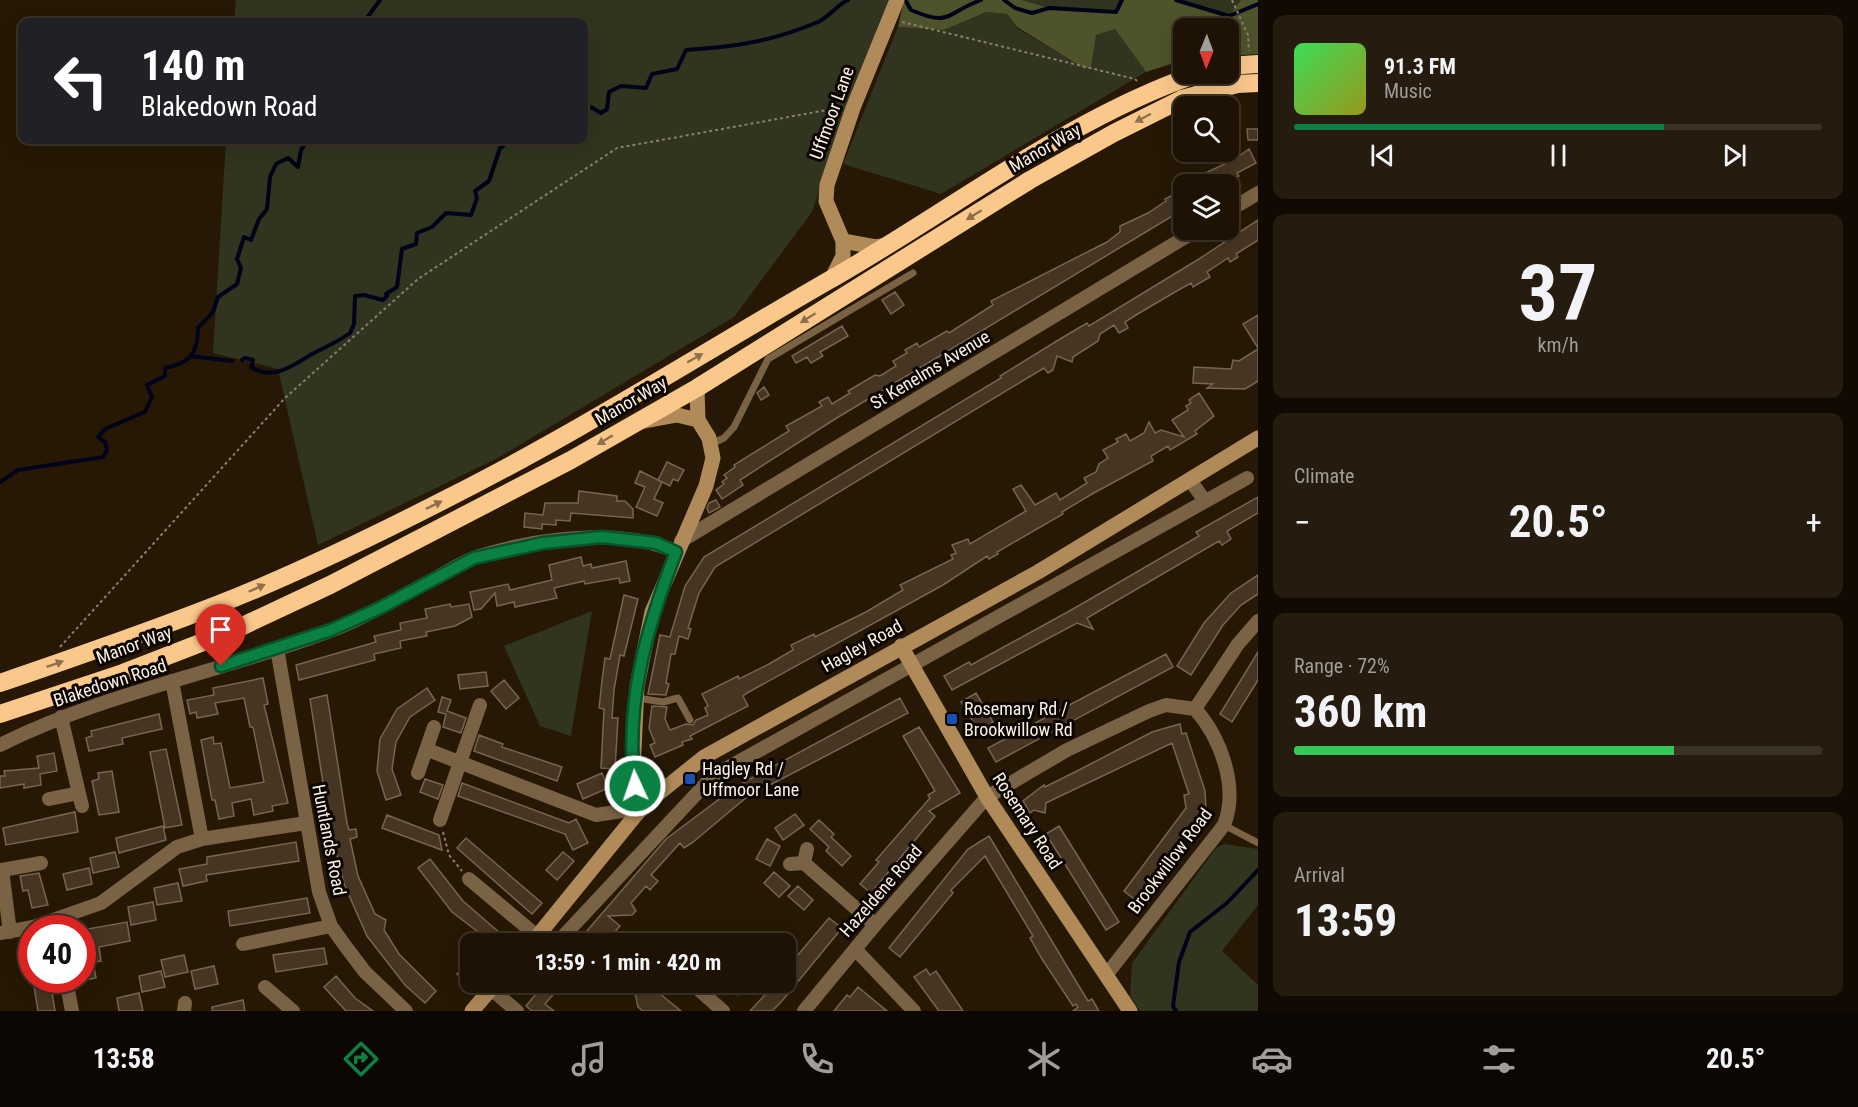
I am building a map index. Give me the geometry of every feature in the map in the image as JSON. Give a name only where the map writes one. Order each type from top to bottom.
[{"type":"highway","points":[[1239,65],[1254,64]]},
{"type":"highway","name":"Manor Way","points":[[0,683],[220,604],[316,562],[452,496],[556,440],[831,280],[1102,115],[1173,83]]},
{"type":"highway","name":"Manor Way","points":[[0,714],[123,673],[234,630],[462,518],[571,460],[697,388],[1030,180],[1114,133],[1182,99],[1237,84],[1258,83]]},
{"type":"street","name":"Uffmoor Lane","points":[[843,241],[826,201],[827,184],[853,108],[897,0]]},
{"type":"street","points":[[1239,204],[1258,193]]},
{"type":"street","name":"St Kenelms Avenue","points":[[678,547],[1181,240]]},
{"type":"street","points":[[831,280],[843,256],[843,241],[876,247],[889,245]]},
{"type":"street","points":[[648,802],[635,786],[633,772],[636,698],[652,612],[706,486],[713,458],[711,444],[698,420],[697,388]]},
{"type":"street","points":[[633,423],[677,415],[698,420]]},
{"type":"street","name":"Hagley Road","points":[[540,933],[648,802],[704,757],[901,646],[1028,578],[1258,438]]},
{"type":"street","points":[[564,933],[713,776],[1247,478]]},
{"type":"street","points":[[1190,480],[1206,501]]},
{"type":"street","name":"Blakedown Road","points":[[0,745],[61,717],[277,648],[351,621],[474,558],[543,543],[602,537],[678,547]]},
{"type":"street","points":[[987,797],[1067,750],[1149,711],[1166,705],[1195,709],[1238,644],[1258,621]]},
{"type":"street","name":"Rosemary Road","points":[[901,646],[987,797],[1130,1011]]},
{"type":"street","name":"Huntlands Road","points":[[277,648],[319,892],[331,926],[365,972],[406,1011]]},
{"type":"street","points":[[172,681],[202,839]]},
{"type":"street","points":[[440,820],[480,705]]},
{"type":"street","name":"Brookwillow Road","points":[[1107,974],[1224,825],[1230,798],[1226,772],[1215,742],[1195,709]]},
{"type":"street","points":[[49,799],[81,799],[61,717]]},
{"type":"street","points":[[418,773],[428,750],[434,727]]},
{"type":"street","points":[[428,750],[596,815],[628,810],[635,816]]},
{"type":"street","name":"Hazeldene Road","points":[[804,1011],[875,925],[987,797]]},
{"type":"street","points":[[75,915],[101,903],[177,847],[202,839],[306,823]]},
{"type":"street","points":[[800,859],[875,925]]},
{"type":"street","points":[[5,933],[2,870],[41,863]]},
{"type":"street","points":[[469,879],[527,933]]},
{"type":"street","points":[[553,918],[569,927]]},
{"type":"street","points":[[243,944],[263,949],[331,926]]},
{"type":"street","points":[[855,949],[914,1011]]},
{"type":"street","points":[[265,987],[292,1011]]},
{"type":"street","points":[[69,993],[72,1011]]},
{"type":"street","points":[[472,1011],[488,993]]},
{"type":"street","points":[[500,993],[517,1011]]},
{"type":"street","points":[[705,993],[723,1011]]},
{"type":"lane","points":[[711,444],[724,438],[734,427],[768,359],[913,273]]},
{"type":"lane","points":[[636,698],[663,702],[678,698],[690,720]]},
{"type":"lane","points":[[1224,825],[1258,843]]},
{"type":"path","points":[[1232,0],[1248,35],[1254,64]]},
{"type":"path","points":[[890,19],[1135,79],[1145,94]]},
{"type":"path","points":[[65,661],[59,645],[277,406],[418,279],[617,148],[853,108]]},
{"type":"path","points":[[440,820],[449,855],[469,879]]},
{"type":"green space","points":[[236,0],[892,0],[849,102],[812,212],[734,317],[498,458],[318,545],[278,369],[213,353],[226,144],[588,144],[588,18],[234,18]]},
{"type":"green space","points":[[904,0],[1022,0],[1049,8],[1114,12],[1121,0],[1175,0],[1229,16],[1241,0],[1258,0],[1258,54],[1239,55],[1239,18],[1173,18],[1173,63],[1146,72],[1115,29],[1096,35],[1091,67],[1085,69],[1017,27],[1007,14],[986,12],[944,30],[898,27]]},
{"type":"green space","points":[[1022,0],[1121,0],[1114,12],[1049,8]]},
{"type":"green space","points":[[1176,0],[1258,0],[1258,4],[1229,16]]},
{"type":"green space","points":[[986,12],[1007,14],[1017,28],[1085,69],[1091,67],[1095,35],[1115,29],[1146,72],[941,194],[843,164],[898,27],[944,30]]},
{"type":"green space","points":[[592,611],[571,736],[540,726],[504,646]]},
{"type":"green space","points":[[1224,844],[1258,849],[1258,905],[1222,951],[1258,985],[1258,1011],[1140,1011],[1130,996],[1132,963],[1216,848]]},
{"type":"building","points":[[1247,129],[1258,129],[1258,140],[1248,140]]},
{"type":"building","points":[[1249,149],[1256,163],[1238,174],[1203,174],[1229,162],[1239,162],[1239,156]]},
{"type":"building","points":[[1173,195],[1173,216],[835,419],[740,480],[743,485],[722,499],[716,490],[724,484],[722,482],[727,478],[724,475],[735,467],[734,465],[789,431],[786,426],[822,406],[819,402],[828,397],[832,404],[850,393],[848,391],[875,375],[880,376],[896,366],[893,361],[907,353],[905,350],[917,343],[919,347],[947,331],[949,333],[993,305],[991,301],[1107,242],[1120,232],[1120,226],[1148,213],[1166,201],[1165,199]]},
{"type":"building","points":[[1258,220],[1258,240],[1236,254],[1238,257],[1230,262],[1228,258],[1207,272],[1210,277],[1193,287],[1191,283],[1136,315],[1125,322],[1128,328],[1119,333],[1114,325],[1100,334],[1098,341],[1073,357],[1072,362],[1057,356],[1053,370],[1048,373],[1044,368],[715,567],[699,593],[688,628],[691,629],[688,639],[679,636],[675,654],[671,654],[666,695],[648,694],[660,635],[670,637],[685,586],[704,557],[1001,378],[1000,376],[1087,323],[1089,326],[1228,240],[1239,240],[1239,233]]},
{"type":"building","points":[[895,292],[904,305],[891,314],[882,300]]},
{"type":"building","points":[[1258,315],[1258,348],[1243,324]]},
{"type":"building","points":[[842,326],[848,336],[820,352],[823,356],[811,363],[807,357],[796,363],[792,356]]},
{"type":"building","points":[[1258,349],[1258,381],[1245,389],[1207,388],[1213,384],[1193,383],[1194,367],[1231,369],[1233,360],[1239,361]]},
{"type":"building","points":[[764,387],[769,395],[761,400],[757,393]]},
{"type":"building","points":[[1199,393],[1214,416],[1195,431],[1197,434],[1170,450],[1168,446],[1151,456],[1153,461],[1062,512],[1063,514],[997,552],[998,554],[989,559],[987,556],[943,585],[747,693],[743,696],[748,706],[690,736],[692,739],[682,742],[683,745],[655,757],[650,745],[655,743],[649,728],[652,706],[667,707],[665,719],[670,730],[686,724],[693,725],[696,720],[708,715],[705,708],[708,706],[702,694],[769,664],[793,650],[791,645],[814,634],[815,637],[866,612],[903,590],[900,585],[953,559],[951,555],[956,553],[952,545],[968,539],[970,544],[1026,511],[1013,489],[1021,485],[1035,505],[1056,493],[1060,500],[1087,483],[1084,478],[1096,472],[1099,464],[1108,458],[1103,450],[1118,442],[1116,439],[1126,434],[1130,441],[1144,433],[1149,422],[1155,433],[1161,430],[1184,437],[1172,420],[1188,410],[1186,406],[1191,403],[1189,400]]},
{"type":"building","points":[[667,462],[684,470],[678,481],[673,479],[670,486],[658,480]]},
{"type":"building","points":[[640,471],[662,482],[654,499],[663,503],[657,516],[636,507],[645,487],[635,483]]},
{"type":"building","points":[[579,491],[617,496],[617,501],[625,501],[633,509],[633,518],[571,513],[570,521],[556,520],[556,525],[542,524],[542,529],[524,527],[525,513],[543,515],[545,503],[578,503]]},
{"type":"building","points":[[1258,497],[1258,513],[1227,531],[1231,539],[1222,545],[1219,541],[1087,618],[1093,629],[1077,623],[952,690],[944,676],[969,662],[971,665],[1073,609],[1199,536],[1196,532]]},
{"type":"building","points":[[716,500],[720,507],[709,513],[707,508],[709,503]]},
{"type":"building","points":[[581,557],[583,566],[591,564],[592,568],[626,561],[630,581],[620,583],[619,578],[585,584],[584,581],[554,588],[557,598],[515,607],[514,602],[497,606],[495,593],[481,609],[474,610],[470,592],[508,584],[510,590],[552,580],[549,565]]},
{"type":"building","points":[[1258,575],[1258,594],[1241,605],[1223,625],[1191,675],[1177,666],[1204,623],[1231,593]]},
{"type":"building","points":[[624,595],[638,599],[624,656],[620,655],[614,690],[612,718],[618,718],[615,769],[601,768],[604,709],[599,708],[605,658],[610,659]]},
{"type":"building","points":[[450,604],[451,607],[469,604],[472,617],[455,626],[426,632],[427,636],[400,641],[401,648],[374,654],[375,660],[299,680],[296,665],[376,642],[374,636],[401,630],[400,623],[427,618],[425,609]]},
{"type":"building","points":[[1258,652],[1258,680],[1232,722],[1220,714]]},
{"type":"building","points":[[1166,654],[1173,667],[996,762],[988,748]]},
{"type":"building","points":[[486,672],[488,686],[460,689],[458,675]]},
{"type":"building","points":[[263,678],[268,704],[264,705],[288,803],[272,806],[273,811],[254,815],[251,799],[232,803],[234,816],[219,819],[215,800],[212,800],[201,740],[213,737],[214,744],[221,743],[230,788],[264,782],[253,727],[250,727],[244,698],[215,703],[218,714],[197,718],[196,712],[190,714],[187,700],[214,695],[213,688]]},
{"type":"building","points":[[504,680],[519,698],[506,709],[491,691]]},
{"type":"building","points":[[427,688],[435,700],[410,717],[396,742],[392,769],[401,795],[386,800],[377,771],[380,739],[397,709]]},
{"type":"building","points":[[976,693],[993,722],[979,731],[961,702]]},
{"type":"building","points":[[327,695],[347,823],[349,830],[356,829],[357,837],[350,839],[358,876],[375,914],[386,920],[384,930],[399,954],[436,991],[425,1003],[405,985],[367,936],[344,884],[329,822],[310,699]]},
{"type":"building","points":[[442,697],[451,700],[447,711],[466,718],[461,733],[443,727],[446,714],[438,712]]},
{"type":"building","points":[[900,698],[908,713],[747,797],[692,843],[684,848],[680,843],[651,875],[658,881],[650,890],[646,886],[631,903],[636,911],[632,915],[608,916],[620,926],[614,933],[585,933],[666,839],[737,786]]},
{"type":"building","points":[[159,714],[162,729],[122,738],[123,744],[89,751],[86,738],[92,736],[91,731]]},
{"type":"building","points":[[1180,724],[1182,734],[1186,733],[1205,791],[1206,810],[1137,901],[1124,891],[1186,808],[1184,795],[1189,794],[1172,743],[1046,803],[1045,813],[1034,810],[1030,813],[1023,801],[1044,785],[1045,787],[1152,732]]},
{"type":"building","points":[[919,727],[960,793],[929,811],[935,816],[871,893],[860,884],[879,862],[876,860],[930,798],[928,795],[935,791],[903,736]]},
{"type":"building","points":[[479,735],[503,744],[502,747],[562,767],[557,781],[474,751]]},
{"type":"building","points":[[166,749],[182,825],[165,828],[150,752]]},
{"type":"building","points":[[54,753],[57,771],[40,774],[41,785],[24,788],[24,784],[0,788],[0,776],[5,776],[4,771],[39,768],[37,756]]},
{"type":"building","points":[[112,771],[119,812],[99,815],[92,781],[99,779],[98,773]]},
{"type":"building","points":[[602,773],[608,788],[583,799],[577,784]]},
{"type":"building","points":[[425,779],[443,785],[438,799],[420,792]]},
{"type":"building","points":[[462,783],[569,823],[576,819],[588,843],[573,850],[565,834],[458,796]]},
{"type":"building","points":[[75,812],[78,832],[6,845],[3,828]]},
{"type":"building","points":[[795,814],[804,825],[783,840],[775,828]]},
{"type":"building","points":[[387,815],[439,835],[442,850],[382,828]]},
{"type":"building","points":[[819,820],[834,834],[831,837],[851,856],[842,866],[826,851],[829,847],[810,829]]},
{"type":"building","points":[[163,826],[166,840],[119,853],[116,838]]},
{"type":"building","points":[[1059,826],[1119,922],[1106,930],[1046,834]]},
{"type":"building","points":[[989,836],[1088,1001],[1092,999],[1099,1011],[1073,1011],[1078,1007],[1076,1004],[1073,1006],[1042,959],[1030,938],[1033,936],[985,856],[951,890],[953,893],[900,957],[889,948],[968,849]]},
{"type":"building","points":[[466,838],[542,903],[532,914],[457,848]]},
{"type":"building","points":[[767,839],[780,846],[770,866],[756,859]]},
{"type":"building","points":[[296,842],[299,861],[206,875],[207,881],[183,886],[179,869],[207,864],[207,857]]},
{"type":"building","points":[[115,852],[119,867],[93,873],[90,858]]},
{"type":"building","points":[[563,852],[574,861],[557,880],[546,870]]},
{"type":"building","points":[[430,859],[463,901],[500,933],[480,933],[452,912],[418,868]]},
{"type":"building","points":[[89,868],[92,884],[67,890],[63,874]]},
{"type":"building","points":[[774,872],[790,886],[779,897],[764,883]]},
{"type":"building","points":[[39,873],[48,905],[32,908],[28,890],[23,891],[20,876]]},
{"type":"building","points":[[178,883],[182,901],[157,905],[154,888]]},
{"type":"building","points":[[798,886],[813,900],[804,910],[788,896]]},
{"type":"building","points":[[307,898],[310,913],[230,926],[228,911]]},
{"type":"building","points":[[153,902],[156,920],[131,925],[128,907]]},
{"type":"building","points":[[829,918],[842,928],[796,984],[796,957]]},
{"type":"building","points":[[127,922],[130,941],[99,947],[101,961],[96,962],[96,928]]},
{"type":"building","points":[[324,948],[327,964],[276,972],[273,955]]},
{"type":"building","points":[[184,955],[188,972],[165,977],[161,960]]},
{"type":"building","points":[[214,966],[218,984],[195,989],[191,971]]},
{"type":"building","points":[[926,969],[930,975],[936,971],[963,1011],[939,1011],[914,977]]},
{"type":"building","points":[[161,971],[165,987],[142,992],[139,976]]},
{"type":"building","points":[[336,976],[355,998],[373,1011],[346,1011],[324,987]]},
{"type":"building","points":[[858,987],[887,1011],[834,1011],[847,995],[850,997]]},
{"type":"building","points":[[35,993],[52,993],[55,1011],[38,1011]]},
{"type":"building","points":[[139,993],[143,1011],[119,1011],[117,998]]},
{"type":"building","points":[[554,993],[545,1004],[554,1011],[532,1011],[526,1006],[536,994]]},
{"type":"building","points":[[635,993],[659,993],[681,1011],[643,1011],[638,1007]]},
{"type":"building","points":[[767,993],[789,993],[772,1011],[750,1011]]},
{"type":"building","points":[[243,1000],[245,1011],[212,1011],[212,1007]]},
{"type":"waterway","points":[[367,18],[380,0]]},
{"type":"waterway","points":[[588,110],[591,107],[601,113],[607,109],[609,92],[621,86],[646,88],[652,74],[677,69],[686,50],[737,45],[785,34],[818,22],[848,0]]},
{"type":"waterway","points":[[906,1],[911,10],[934,18],[941,18],[981,0]]},
{"type":"waterway","points":[[1004,0],[1015,8],[1032,13],[1049,8],[1116,12],[1122,0]]},
{"type":"waterway","points":[[1176,0],[1229,16],[1258,4]]},
{"type":"waterway","points":[[0,482],[18,470],[103,457],[107,450],[105,442],[98,437],[105,429],[145,412],[152,397],[147,385],[165,376],[165,368],[181,363],[191,356],[196,345],[198,328],[213,312],[218,297],[237,284],[241,268],[237,259],[244,237],[251,240],[259,219],[267,209],[270,177],[276,164],[288,158],[298,167],[301,150],[305,144]]},
{"type":"waterway","points":[[242,360],[245,358],[253,360],[251,367],[259,371],[275,372],[290,367],[350,333],[354,324],[355,296],[364,295],[383,300],[386,294],[397,287],[402,249],[416,244],[417,233],[432,227],[446,213],[471,215],[477,198],[475,191],[489,181],[500,148],[506,144]]},
{"type":"waterway","points":[[190,356],[232,361]]},
{"type":"waterway","points":[[1176,1011],[1173,1006],[1179,962],[1190,932],[1227,903],[1258,870]]},
{"type":"place","name":"Rosemary Rd / Brookwillow Rd","points":[[952,719]]},
{"type":"place","name":"Hagley Rd / Uffmoor Lane","points":[[690,779]]},
{"type":"route","points":[[221,666],[331,630],[380,608],[474,558],[543,543],[602,537],[656,543],[676,552],[652,612],[642,656],[634,731],[635,786]]}]
